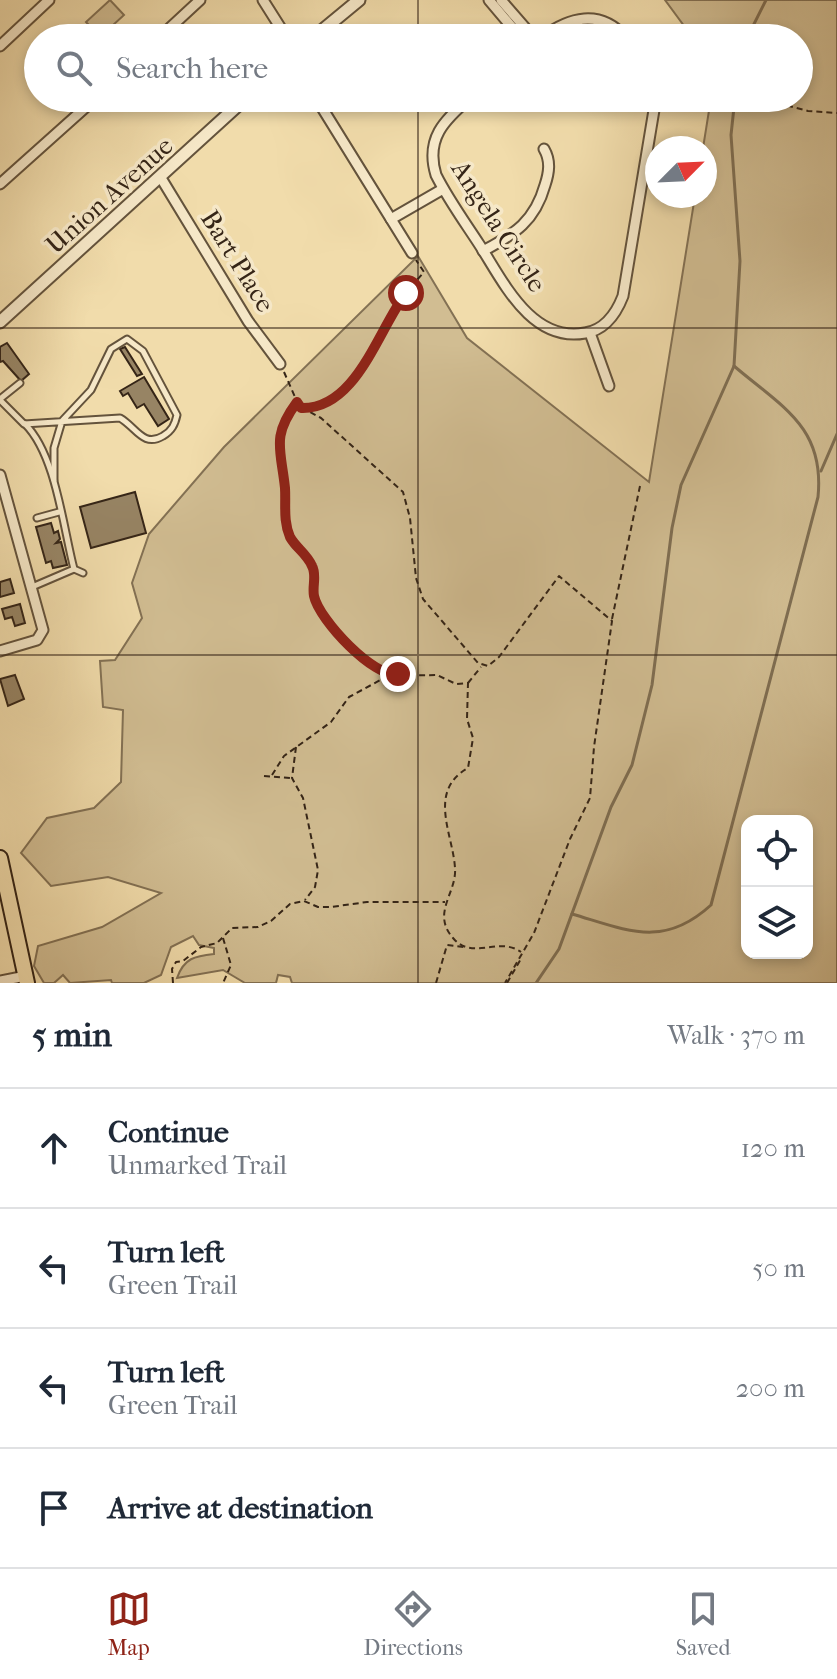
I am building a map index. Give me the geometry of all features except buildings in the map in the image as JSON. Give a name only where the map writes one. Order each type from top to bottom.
[{"type":"main road","points":[[0,858],[26,980]]},
{"type":"street","points":[[0,46],[49,0]]},
{"type":"street","points":[[174,24],[200,0]]},
{"type":"street","points":[[263,0],[278,24]]},
{"type":"street","points":[[330,24],[359,0]]},
{"type":"street","points":[[489,0],[509,24]]},
{"type":"street","points":[[501,0],[522,24]]},
{"type":"street","points":[[562,24],[585,17],[609,24]]},
{"type":"street","points":[[0,184],[80,112]]},
{"type":"street","name":"Union Avenue","points":[[0,322],[231,112]]},
{"type":"street","points":[[325,112],[412,253]]},
{"type":"street","name":"Angela Circle","points":[[453,112],[435,135],[432,160],[443,189],[509,293],[545,326],[568,334],[590,333]]},
{"type":"street","points":[[609,386],[590,333],[612,317],[623,296],[654,112]]},
{"type":"street","points":[[483,251],[524,226],[538,209],[548,174],[544,149]]},
{"type":"street","name":"Bart Place","points":[[161,178],[248,321],[280,364]]},
{"type":"street","points":[[391,219],[443,189]]},
{"type":"street","points":[[0,475],[43,630],[37,640],[0,651]]},
{"type":"street","points":[[0,981],[26,980]]},
{"type":"lane","points":[[24,424],[62,421],[120,418],[142,438],[151,441],[171,430],[177,415],[143,351],[127,339],[111,349],[91,390],[62,421],[54,448],[54,480],[59,512],[74,569]]},
{"type":"lane","points":[[20,383],[0,399],[39,442],[54,480]]},
{"type":"lane","points":[[37,518],[59,512]]},
{"type":"lane","points":[[31,587],[74,569],[83,573]]},
{"type":"path","points":[[813,111],[837,113]]},
{"type":"path","points":[[301,408],[325,405],[356,378],[368,361],[374,342],[389,316],[424,272],[412,253]]},
{"type":"path","points":[[280,364],[301,408],[321,418],[403,492],[413,529],[416,578],[423,599],[482,666]]},
{"type":"path","points":[[297,402],[281,423],[277,451],[288,533],[313,566],[314,596],[328,626],[387,676]]},
{"type":"path","points":[[506,983],[523,953],[590,798],[612,621],[640,486]]},
{"type":"path","points":[[465,947],[453,939],[443,912],[456,867],[443,811],[448,788],[459,773],[468,768],[472,752],[466,705],[468,683],[482,666],[499,657],[559,576],[612,621]]},
{"type":"path","points":[[272,775],[284,756],[331,722],[349,697],[387,676],[437,675],[456,684],[468,683]]},
{"type":"path","points":[[296,747],[292,778],[303,798],[318,870],[315,887],[304,901]]},
{"type":"path","points":[[264,776],[272,775],[284,780],[292,778]]},
{"type":"path","points":[[173,983],[172,969],[176,962],[183,961],[201,947],[217,943],[222,936],[240,926],[258,927],[271,921],[290,904],[304,901],[318,907],[331,907],[367,902],[445,902]]},
{"type":"path","points":[[436,983],[450,932]]},
{"type":"path","points":[[222,936],[231,962],[223,983]]},
{"type":"path","points":[[447,945],[475,950],[505,944],[523,953]]},
{"type":"shaded area","points":[[110,0],[124,15],[114,24],[86,22]]},
{"type":"shaded area","points":[[665,0],[837,0],[837,983],[292,983],[290,977],[278,975],[276,983],[245,983],[223,970],[177,978],[191,959],[214,954],[214,948],[199,945],[193,936],[171,947],[161,975],[144,983],[112,983],[111,980],[70,983],[63,975],[54,983],[44,983],[34,966],[38,946],[102,927],[161,893],[108,877],[51,886],[21,853],[47,818],[94,808],[121,782],[123,710],[103,707],[100,661],[115,660],[142,618],[132,583],[149,534],[224,447],[418,256],[467,338],[649,482],[693,208],[717,208],[717,136],[705,136],[709,112],[813,112],[813,24],[683,24]]},
{"type":"waterway","points":[[754,24],[766,0]]},
{"type":"waterway","points":[[536,983],[559,949],[611,807],[632,765],[652,685],[672,528],[681,485],[734,366],[740,261],[731,135],[733,112]]},
{"type":"waterway","points":[[572,914],[627,930],[660,931],[694,919],[711,905],[818,497],[815,453],[807,436],[784,407],[734,366]]},
{"type":"waterway","points":[[821,471],[837,434]]},
{"type":"route","points":[[398,674],[387,676],[377,670],[351,644],[335,634],[322,616],[314,596],[313,566],[297,549],[288,533],[285,490],[277,451],[281,423],[297,402],[301,408],[325,405],[356,378],[368,361],[374,342],[389,316],[406,293]]}]
